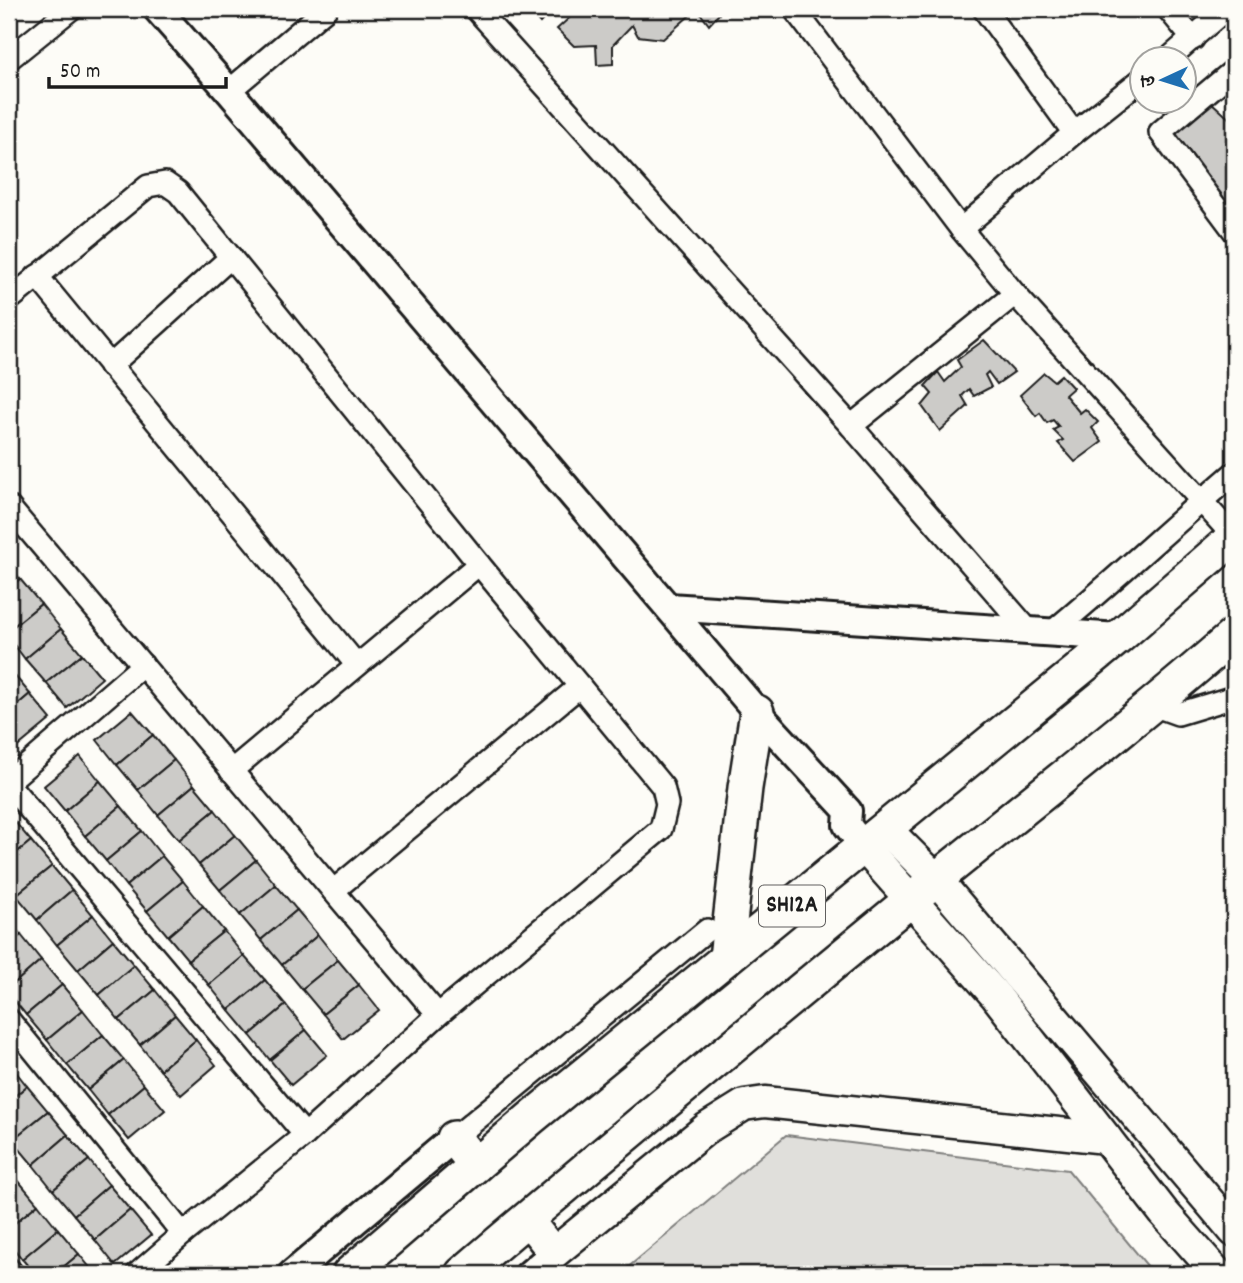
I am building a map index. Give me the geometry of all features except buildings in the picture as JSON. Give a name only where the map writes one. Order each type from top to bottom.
[{"type":"main road","name":"SH12A","points":[[349,1274],[726,958],[1119,637],[1234,537]]},
{"type":"main road","name":"SH12A","points":[[462,1274],[924,889],[1153,705],[1234,635]]},
{"type":"main road","points":[[726,958],[757,712]]},
{"type":"main road","points":[[875,838],[1234,1231]]},
{"type":"main road","points":[[924,889],[996,996],[1164,1213],[1218,1274]]},
{"type":"main road","points":[[527,1219],[554,1253],[707,1128],[744,1105],[765,1102],[1106,1138]]},
{"type":"main road","points":[[454,1138],[476,1165]]},
{"type":"street","points":[[9,59],[71,9]]},
{"type":"street","points":[[157,9],[757,712],[848,811],[848,825],[875,838]]},
{"type":"street","points":[[229,91],[326,9]]},
{"type":"street","points":[[475,9],[1040,632]]},
{"type":"street","points":[[794,9],[961,229],[1015,294],[1234,537]]},
{"type":"street","points":[[984,9],[1074,133]]},
{"type":"street","points":[[1168,9],[1193,39]]},
{"type":"street","points":[[1184,46],[1226,9]]},
{"type":"street","points":[[1234,70],[1160,132],[1234,231]]},
{"type":"street","points":[[961,229],[1128,90]]},
{"type":"street","points":[[9,300],[148,186],[164,183],[178,192],[663,787],[667,804],[661,829],[438,1015],[305,1135],[137,1274]]},
{"type":"street","points":[[110,366],[231,257]]},
{"type":"street","points":[[37,276],[356,664]]},
{"type":"street","points":[[851,426],[1015,294]]},
{"type":"street","points":[[1040,632],[1118,577],[1234,473]]},
{"type":"street","points":[[9,507],[438,1015]]},
{"type":"street","points":[[232,771],[356,664],[479,564]]},
{"type":"street","points":[[669,607],[1119,637]]},
{"type":"street","points":[[143,665],[9,783],[305,1135]]},
{"type":"street","points":[[333,891],[580,686]]},
{"type":"street","points":[[1153,705],[1178,714],[1234,697]]},
{"type":"street","points":[[292,1274],[707,930]]},
{"type":"street","points":[[9,1020],[183,1234]]},
{"type":"street","points":[[529,1274],[554,1253]]},
{"type":"street","points":[[9,1269],[13,1274]]},
{"type":"shaded area","points":[[786,1135],[1068,1170],[1154,1274],[620,1274]]}]
